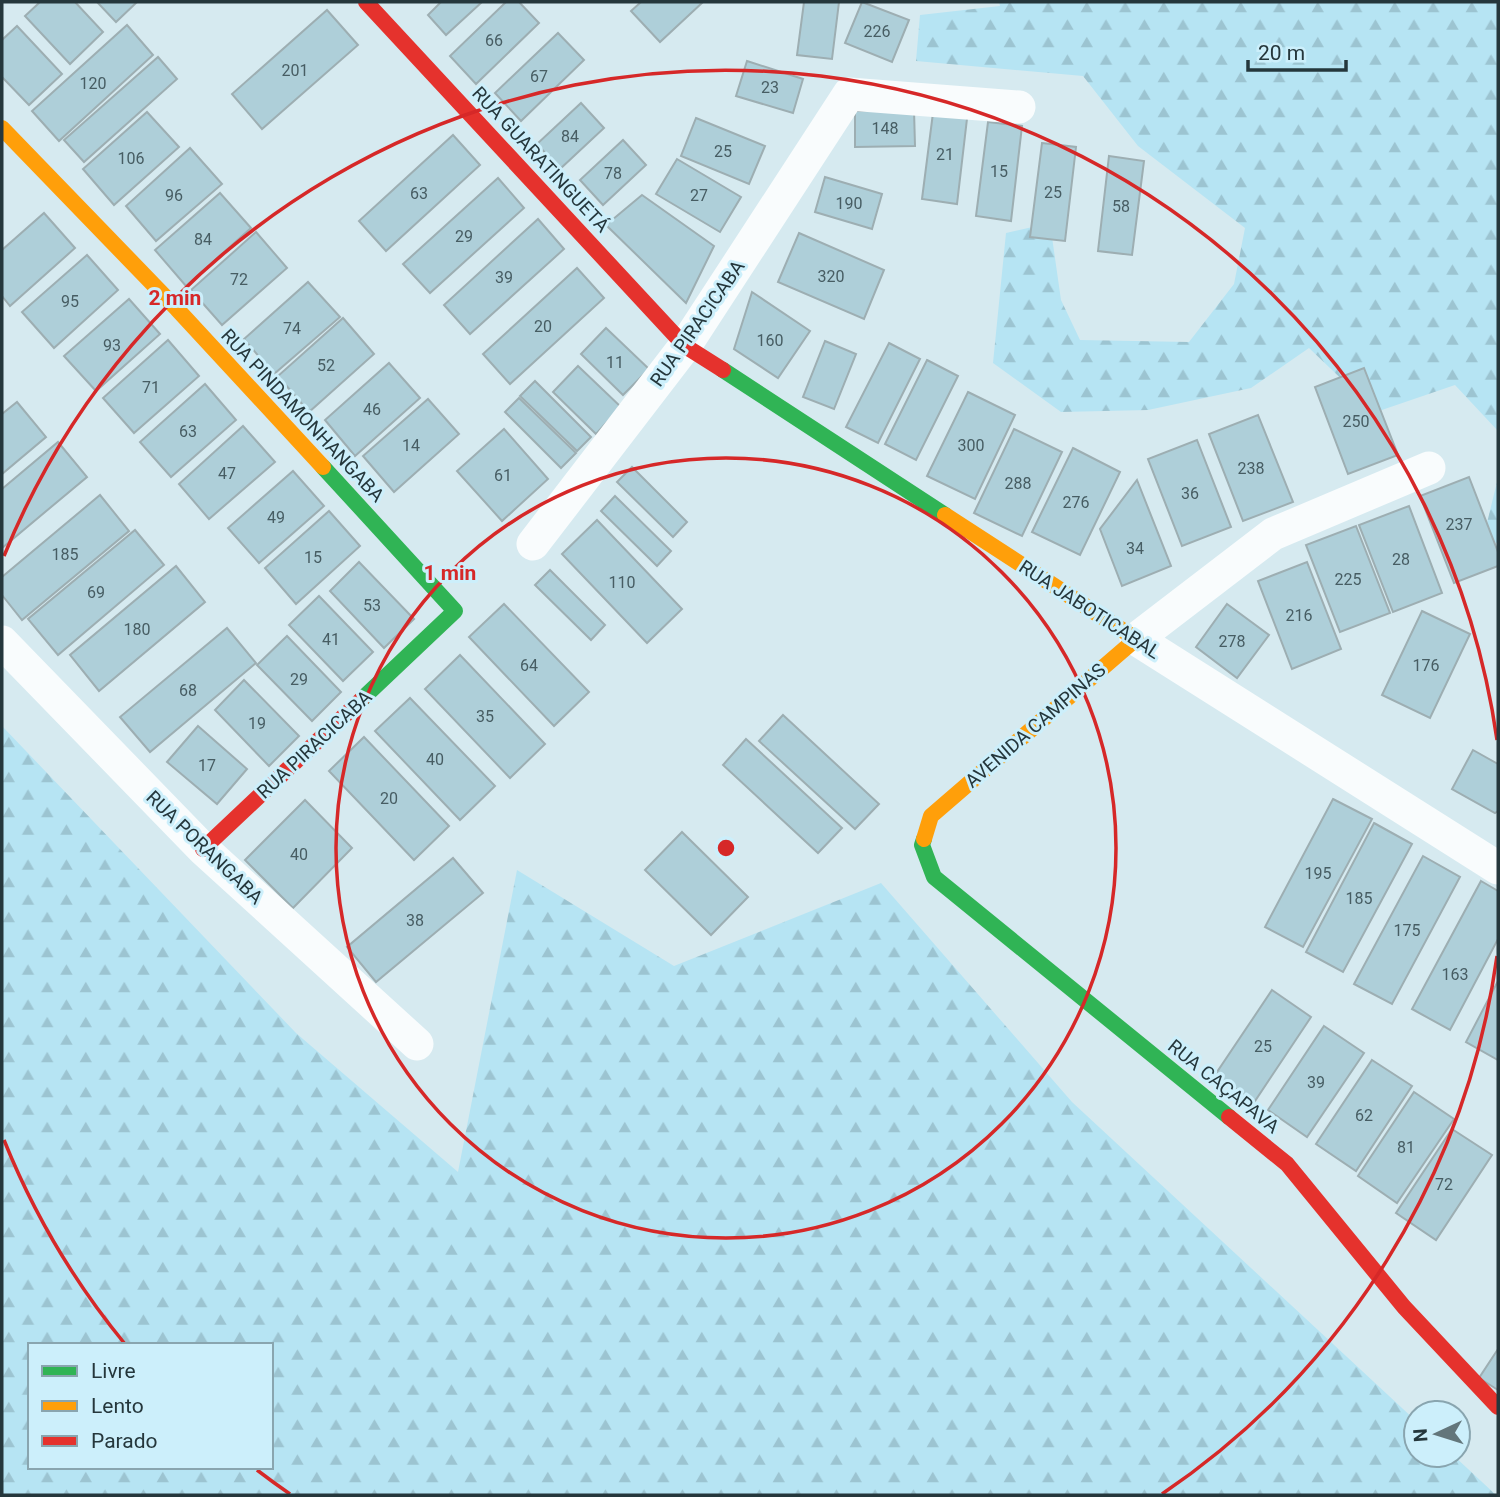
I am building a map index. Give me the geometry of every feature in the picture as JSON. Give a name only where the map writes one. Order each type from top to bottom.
[{"type":"street","name":"RUA GUARATINGUETÁ","points":[[366,2],[685,346]]},
{"type":"street","name":"RUA PIRACICABA","points":[[533,544],[685,346],[849,94],[1019,107]]},
{"type":"street","name":"RUA PINDAMONHANGABA","points":[[2,128],[177,309],[455,611]]},
{"type":"street","name":"RUA JABOTICABAL","points":[[685,346],[1136,639],[1498,868]]},
{"type":"street","name":"AVENIDA CAMPINAS","points":[[931,816],[1136,639],[1273,534],[1429,468]]},
{"type":"street","name":"RUA PIRACICABA","points":[[203,849],[455,611]]},
{"type":"street","name":"RUA PORANGABA","points":[[2,642],[203,849],[417,1044]]},
{"type":"street","name":"RUA CAÇAPAVA","points":[[931,816],[922,845],[934,877],[1287,1164],[1404,1307],[1498,1407]]},
{"type":"green space","points":[[999,2],[1498,2],[1498,431],[1455,385],[1376,412],[1309,348],[1251,388],[1148,410],[1061,412],[993,363],[1006,233],[1050,223],[1061,300],[1080,340],[1189,342],[1234,284],[1245,228],[1138,146],[1083,76],[916,61],[920,15],[1000,6]]},
{"type":"green space","points":[[1498,478],[1498,544],[1484,535]]},
{"type":"green space","points":[[2,726],[296,1033],[458,1172],[517,870],[674,966],[881,883],[1072,1102],[1402,1408],[1402,1469],[1468,1469],[1496,1495],[2,1495]]},
{"type":"building","points":[[40,2],[75,2],[103,32],[70,64],[25,16]]},
{"type":"building","points":[[97,2],[137,2],[116,22]]},
{"type":"building","points":[[441,2],[482,2],[446,35],[428,15]]},
{"type":"building","points":[[506,2],[519,2],[539,23],[476,84],[450,56]]},
{"type":"building","points":[[641,2],[703,2],[660,42],[631,11]]},
{"type":"building","points":[[804,2],[839,2],[832,59],[797,55]]},
{"type":"building","points":[[862,2],[909,20],[892,62],[845,43]]},
{"type":"building","points":[[327,10],[358,45],[262,129],[232,94]]},
{"type":"building","points":[[127,25],[153,55],[59,141],[32,111]]},
{"type":"building","points":[[17,26],[62,74],[29,105],[2,77],[2,40]]},
{"type":"building","points":[[558,33],[584,60],[521,121],[495,93]]},
{"type":"building","points":[[158,57],[177,79],[84,162],[64,140]]},
{"type":"building","points":[[747,61],[803,79],[793,113],[736,96]]},
{"type":"building","points":[[581,103],[604,128],[560,169],[537,144]]},
{"type":"building","points":[[934,105],[968,110],[957,204],[922,199]]},
{"type":"building","points":[[914,110],[915,146],[855,147],[855,111]]},
{"type":"building","points":[[147,112],[179,147],[114,205],[83,169]]},
{"type":"building","points":[[696,118],[765,146],[749,184],[681,156]]},
{"type":"building","points":[[988,122],[1022,126],[1011,221],[976,216]]},
{"type":"building","points":[[453,135],[480,165],[386,251],[359,221]]},
{"type":"building","points":[[623,140],[646,165],[603,205],[580,180]]},
{"type":"building","points":[[1042,143],[1076,147],[1065,241],[1030,237]]},
{"type":"building","points":[[190,148],[222,184],[156,241],[126,206]]},
{"type":"building","points":[[1109,156],[1144,161],[1132,255],[1098,251]]},
{"type":"building","points":[[677,159],[741,197],[720,232],[656,194]]},
{"type":"building","points":[[825,177],[882,194],[872,229],[815,212]]},
{"type":"building","points":[[498,178],[524,208],[430,293],[403,264]]},
{"type":"building","points":[[220,193],[251,228],[186,286],[155,250]]},
{"type":"building","points":[[642,195],[714,246],[686,303],[606,225]]},
{"type":"building","points":[[44,213],[75,248],[10,306],[2,296],[2,250]]},
{"type":"building","points":[[538,219],[564,249],[470,334],[444,305]]},
{"type":"building","points":[[256,232],[287,268],[222,325],[191,290]]},
{"type":"building","points":[[799,233],[884,270],[864,319],[778,282]]},
{"type":"building","points":[[87,255],[118,290],[54,348],[22,312]]},
{"type":"building","points":[[577,268],[604,298],[510,384],[483,354]]},
{"type":"building","points":[[308,282],[340,317],[274,374],[244,339]]},
{"type":"building","points":[[752,292],[810,331],[778,378],[734,349]]},
{"type":"building","points":[[129,299],[160,334],[96,391],[64,356]]},
{"type":"building","points":[[343,318],[374,354],[309,412],[278,376]]},
{"type":"building","points":[[606,328],[649,369],[623,395],[581,354]]},
{"type":"building","points":[[168,340],[199,376],[134,433],[103,398]]},
{"type":"building","points":[[825,341],[856,354],[834,409],[803,397]]},
{"type":"building","points":[[889,343],[920,359],[878,443],[846,427]]},
{"type":"building","points":[[927,360],[958,376],[916,460],[885,444]]},
{"type":"building","points":[[389,363],[420,398],[355,456],[325,420]]},
{"type":"building","points":[[578,366],[621,407],[596,434],[553,392]]},
{"type":"building","points":[[1364,368],[1398,455],[1348,474],[1315,387]]},
{"type":"building","points":[[535,381],[591,437],[577,451],[520,396]]},
{"type":"building","points":[[205,384],[236,420],[171,477],[140,442]]},
{"type":"building","points":[[968,392],[1015,415],[975,499],[927,476]]},
{"type":"building","points":[[519,398],[576,453],[561,468],[505,412]]},
{"type":"building","points":[[428,399],[459,434],[394,492],[363,456]]},
{"type":"building","points":[[17,402],[46,437],[2,474],[2,414]]},
{"type":"building","points":[[1258,415],[1293,502],[1243,521],[1209,434]]},
{"type":"building","points":[[243,426],[275,462],[209,519],[179,484]]},
{"type":"building","points":[[504,429],[548,479],[502,521],[457,471]]},
{"type":"building","points":[[1014,429],[1062,452],[1022,536],[974,513]]},
{"type":"building","points":[[1197,440],[1231,527],[1182,546],[1148,459]]},
{"type":"building","points":[[58,442],[87,477],[2,548],[2,489]]},
{"type":"building","points":[[1073,448],[1120,472],[1080,555],[1032,532]]},
{"type":"building","points":[[632,467],[687,522],[673,537],[617,482]]},
{"type":"building","points":[[293,471],[324,506],[259,563],[228,528]]},
{"type":"building","points":[[1469,477],[1498,552],[1498,566],[1454,583],[1420,496]]},
{"type":"building","points":[[1137,480],[1171,566],[1122,586],[1100,529]]},
{"type":"building","points":[[100,495],[129,531],[22,620],[2,595],[2,577]]},
{"type":"building","points":[[615,496],[671,551],[657,566],[601,511]]},
{"type":"building","points":[[1409,506],[1442,593],[1393,612],[1359,525]]},
{"type":"building","points":[[329,511],[360,546],[296,604],[265,568]]},
{"type":"building","points":[[597,520],[682,609],[647,643],[562,554]]},
{"type":"building","points":[[1356,526],[1390,613],[1340,632],[1306,545]]},
{"type":"building","points":[[135,530],[164,565],[58,655],[28,619]]},
{"type":"building","points":[[359,562],[414,619],[384,648],[330,591]]},
{"type":"building","points":[[1307,562],[1341,649],[1292,669],[1258,581]]},
{"type":"building","points":[[176,566],[205,602],[99,691],[70,655]]},
{"type":"building","points":[[550,570],[605,625],[591,640],[535,585]]},
{"type":"building","points":[[319,596],[373,652],[343,681],[289,625]]},
{"type":"building","points":[[504,604],[589,692],[554,726],[469,637]]},
{"type":"building","points":[[1227,604],[1269,635],[1237,678],[1196,647]]},
{"type":"building","points":[[1422,611],[1470,634],[1430,718],[1382,695]]},
{"type":"building","points":[[227,628],[256,663],[150,752],[120,717]]},
{"type":"building","points":[[287,636],[341,692],[312,721],[257,665]]},
{"type":"building","points":[[460,655],[545,744],[510,778],[425,689]]},
{"type":"building","points":[[244,680],[299,736],[269,766],[215,710]]},
{"type":"building","points":[[410,698],[495,786],[460,820],[375,731]]},
{"type":"building","points":[[783,715],[879,804],[855,829],[759,741]]},
{"type":"building","points":[[198,726],[247,769],[217,804],[167,762]]},
{"type":"building","points":[[364,737],[449,826],[414,860],[329,771]]},
{"type":"building","points":[[746,739],[842,828],[818,853],[723,765]]},
{"type":"building","points":[[1473,750],[1498,764],[1498,811],[1495,813],[1452,789]]},
{"type":"building","points":[[1333,799],[1372,819],[1303,947],[1265,927]]},
{"type":"building","points":[[305,800],[352,848],[293,908],[245,860]]},
{"type":"building","points":[[1374,823],[1412,844],[1343,972],[1306,952]]},
{"type":"building","points":[[682,832],[748,897],[711,935],[645,870]]},
{"type":"building","points":[[1423,856],[1460,877],[1392,1004],[1354,984]]},
{"type":"building","points":[[453,858],[483,893],[376,982],[347,947]]},
{"type":"building","points":[[1481,881],[1498,891],[1498,939],[1450,1030],[1412,1009]]},
{"type":"building","points":[[1498,981],[1498,1060],[1466,1042]]},
{"type":"building","points":[[1272,990],[1311,1017],[1255,1101],[1215,1075]]},
{"type":"building","points":[[1324,1026],[1364,1053],[1307,1137],[1268,1110]]},
{"type":"building","points":[[1372,1060],[1412,1086],[1356,1171],[1316,1144]]},
{"type":"building","points":[[1414,1092],[1454,1119],[1397,1203],[1358,1176]]},
{"type":"building","points":[[1452,1129],[1492,1155],[1436,1240],[1396,1213]]},
{"type":"building","points":[[1498,1349],[1498,1390],[1479,1378]]},
{"type":"traffic: fast","points":[[723,370],[945,515]]},
{"type":"traffic: fast","points":[[323,467],[455,611],[362,699]]},
{"type":"traffic: fast","points":[[924,839],[922,845],[934,877],[1229,1117]]},
{"type":"traffic: slow","points":[[2,128],[177,309],[323,467]]},
{"type":"traffic: slow","points":[[924,839],[931,816],[1136,639],[945,515]]},
{"type":"traffic: jam","points":[[366,2],[685,346],[723,370]]},
{"type":"traffic: jam","points":[[203,849],[362,699]]},
{"type":"traffic: jam","points":[[1229,1117],[1287,1164],[1404,1307],[1498,1407]]}]
